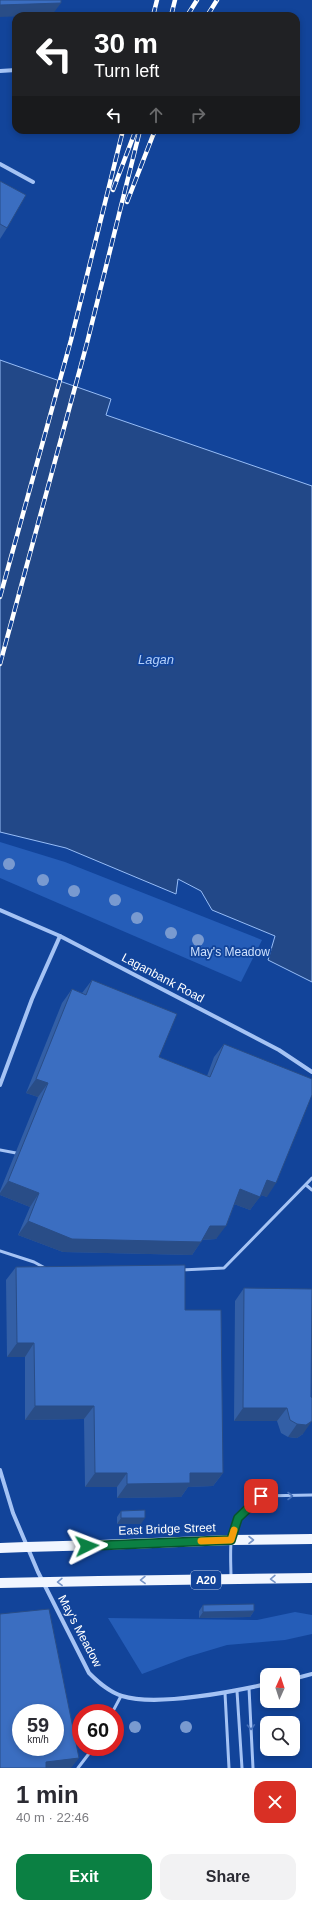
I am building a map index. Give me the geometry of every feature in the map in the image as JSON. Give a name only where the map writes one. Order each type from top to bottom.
[{"type":"main road","name":"East Bridge Street","points":[[0,1548],[231,1540],[312,1539]]},
{"type":"main road","name":"A20","points":[[0,1583],[312,1578]]},
{"type":"street","points":[[0,71],[12,70]]},
{"type":"street","points":[[0,164],[33,182]]},
{"type":"street","name":"Laganbank Road","points":[[0,910],[60,936],[279,1050],[312,1072]]},
{"type":"street","points":[[0,1085],[30,1005],[60,936]]},
{"type":"street","name":"May's Meadow","points":[[0,1470],[13,1513],[38,1572],[90,1673],[102,1686],[121,1696],[141,1699],[180,1698],[225,1693],[260,1686]]},
{"type":"street","points":[[300,1677],[312,1674]]},
{"type":"lane","points":[[0,1150],[16,1153]]},
{"type":"lane","points":[[176,1270],[224,1268],[306,1186],[312,1178]]},
{"type":"lane","points":[[306,1186],[312,1190]]},
{"type":"lane","points":[[0,1251],[34,1262],[51,1271]]},
{"type":"lane","points":[[231,1579],[231,1540],[238,1518],[261,1496],[312,1495]]},
{"type":"lane","points":[[249,1688],[253,1768]]},
{"type":"lane","points":[[237,1691],[242,1768]]},
{"type":"lane","points":[[225,1693],[229,1768]]},
{"type":"lane","points":[[117,1704],[121,1696]]},
{"type":"lane","points":[[78,1768],[87,1756]]},
{"type":"green space","name":"May's Meadow","points":[[0,842],[65,862],[262,940],[241,982],[0,878]]},
{"type":"green space","points":[[295,1612],[312,1615],[312,1634],[285,1640],[227,1645],[187,1657],[142,1674],[108,1618],[257,1620]]},
{"type":"water","name":"Lagan","points":[[0,360],[111,399],[106,415],[312,486],[312,982],[268,960],[275,936],[212,910],[201,891],[178,879],[176,894],[66,848],[0,832]]},
{"type":"building","points":[[0,0],[61,0],[61,3],[0,5]]},
{"type":"building","points":[[0,181],[26,195],[7,228],[0,224]]},
{"type":"building","points":[[92,980],[177,1014],[159,1057],[210,1077],[224,1044],[312,1079],[312,1095],[276,1183],[267,1180],[260,1197],[240,1189],[226,1226],[210,1226],[201,1242],[72,1239],[28,1221],[39,1193],[8,1181],[48,1083],[36,1079],[72,989],[86,995]]},
{"type":"building","points":[[185,1265],[185,1310],[221,1310],[223,1473],[190,1473],[190,1483],[127,1484],[127,1473],[95,1473],[94,1406],[35,1406],[34,1343],[17,1343],[16,1267]]},
{"type":"building","points":[[244,1288],[312,1289],[312,1421],[306,1425],[297,1424],[290,1420],[287,1408],[243,1408]]},
{"type":"building","points":[[145,1510],[145,1518],[121,1518],[121,1511]]},
{"type":"building","points":[[254,1604],[254,1611],[203,1612],[203,1605]]},
{"type":"building","points":[[49,1609],[72,1723],[72,1756],[79,1756],[79,1758],[46,1762],[46,1768],[0,1768],[0,1614]]},
{"type":"railway","points":[[154,12],[157,0]]},
{"type":"railway","points":[[172,12],[175,0]]},
{"type":"railway","points":[[190,12],[197,0]]},
{"type":"railway","points":[[210,12],[217,0]]},
{"type":"railway","points":[[0,597],[71,340],[122,134]]},
{"type":"railway","points":[[113,190],[134,134]]},
{"type":"railway","points":[[0,664],[87,343],[139,134]]},
{"type":"railway","points":[[127,202],[153,134]]},
{"type":"slow traffic","points":[[201,1541],[231,1540],[234,1530]]},
{"type":"route","points":[[87,1546],[231,1540],[238,1518],[244,1510],[261,1496]]}]
